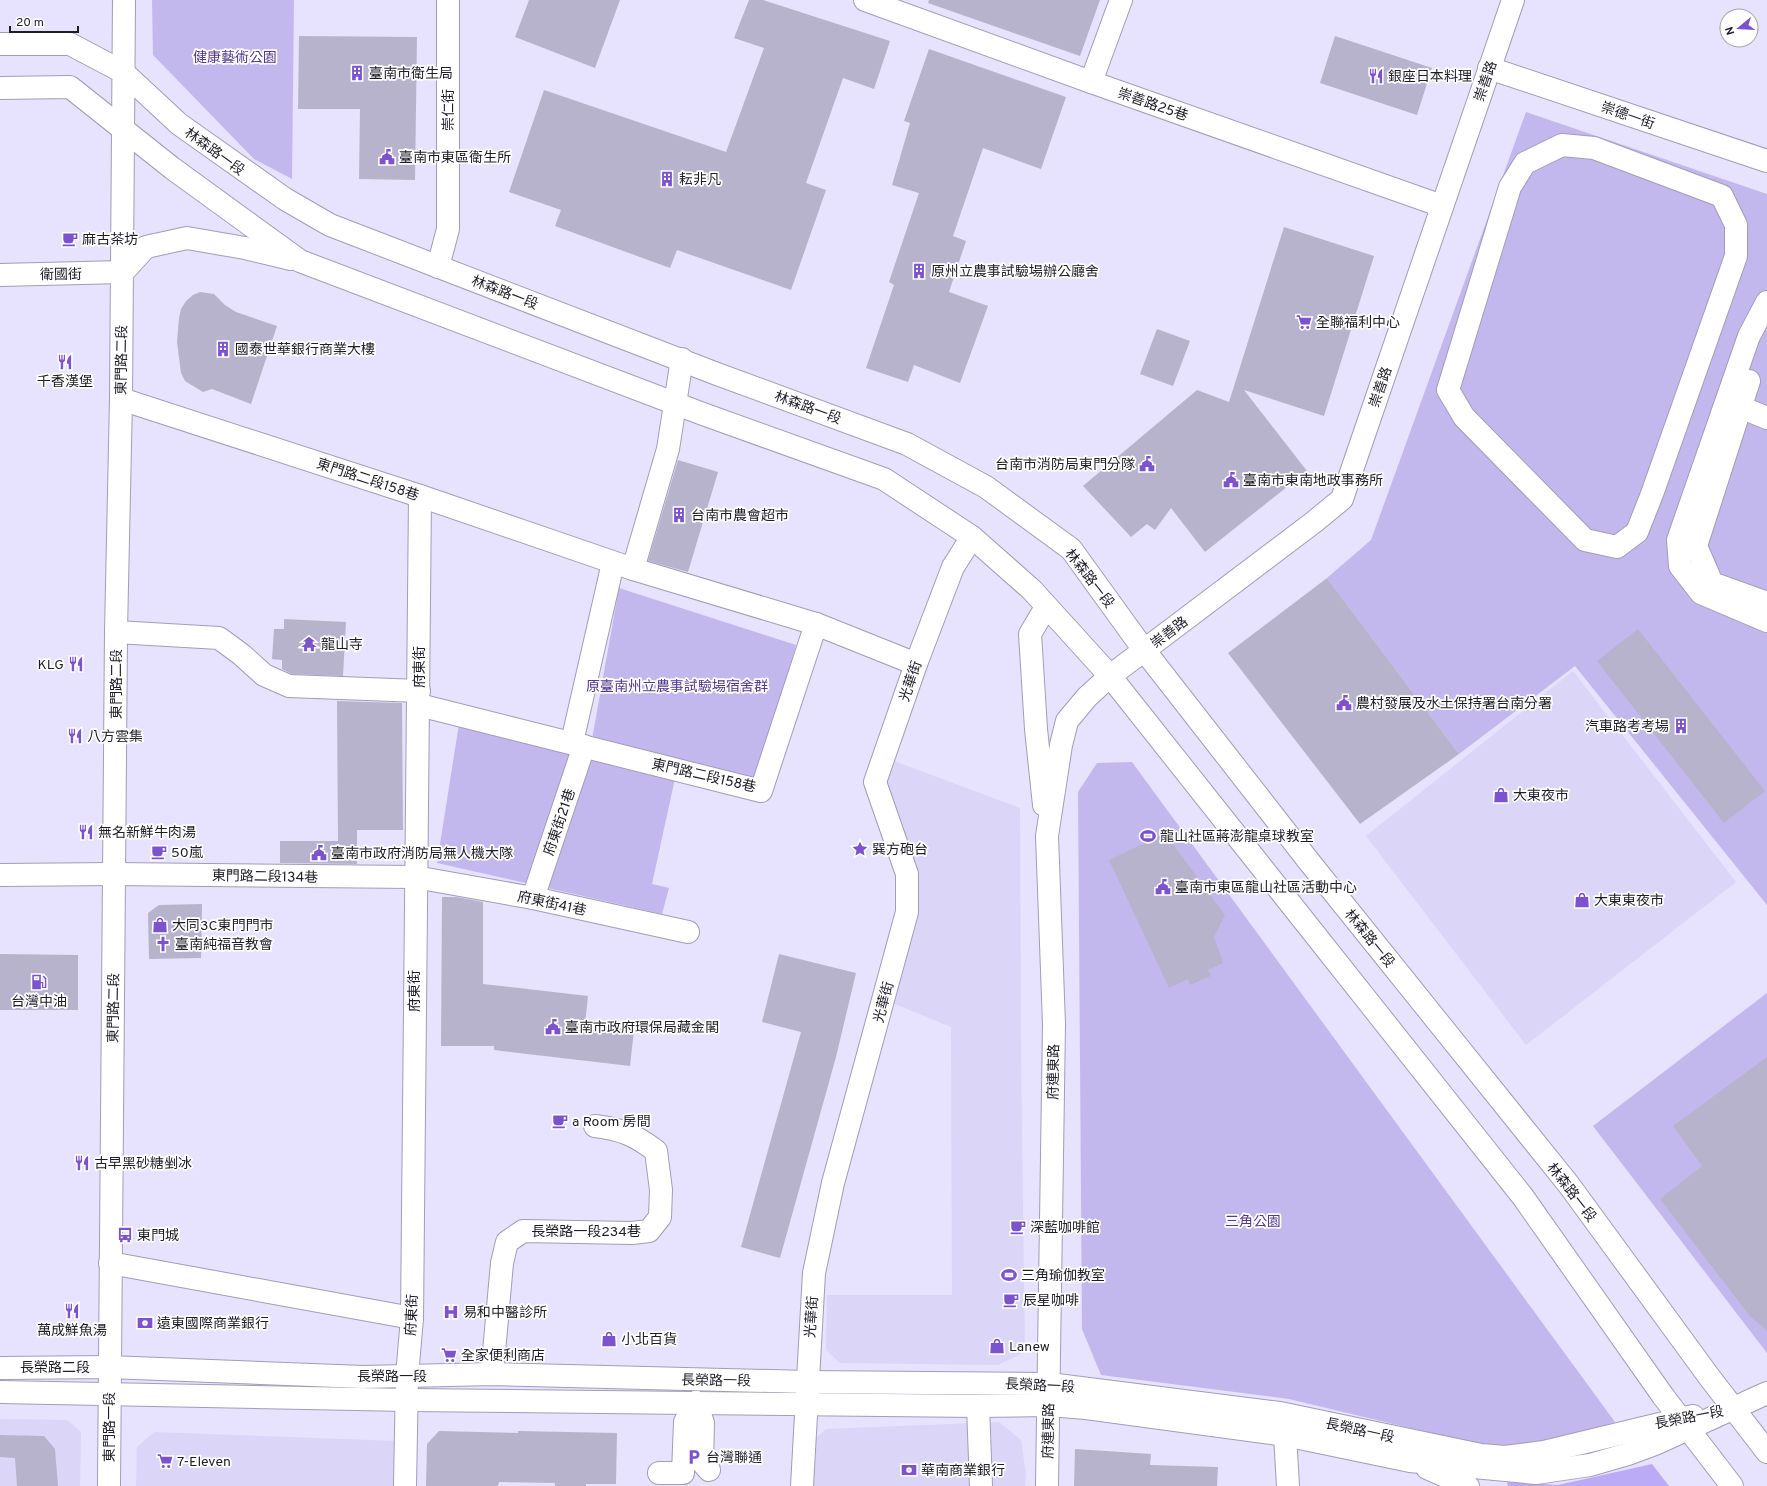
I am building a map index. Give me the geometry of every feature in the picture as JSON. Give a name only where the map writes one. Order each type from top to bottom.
[{"type":"street","name":"東門路二段","points":[[109,1367],[116,632],[121,398],[124,0]]},
{"type":"street","name":"崇仁街","points":[[438,267],[448,229],[448,0]]},
{"type":"street","name":"崇善路25巷","points":[[865,0],[1091,82],[1442,206]]},
{"type":"street","points":[[1091,82],[1121,0]]},
{"type":"street","name":"崇善路","points":[[1110,676],[1342,499],[1513,0]]},
{"type":"street","name":"林森路一段","points":[[0,44],[70,44],[124,72],[179,124],[285,199],[330,225],[907,444],[986,487],[1070,549],[1144,650],[1312,865],[1569,1185],[1767,1452]]},
{"type":"street","name":"崇德一街","points":[[1489,68],[1767,161]]},
{"type":"street","points":[[0,88],[70,87],[172,168],[300,261]]},
{"type":"street","points":[[1562,145],[1594,148],[1722,196],[1736,225],[1736,256],[1652,494],[1638,532],[1617,547],[1585,540],[1464,417],[1448,390],[1510,187],[1525,163],[1562,145]]},
{"type":"street","points":[[122,272],[146,247],[187,238],[245,248],[300,261],[675,403],[884,479],[972,537],[1032,590],[1110,676],[1524,1197],[1685,1423],[1732,1486]]},
{"type":"street","name":"衛國街","points":[[0,275],[122,272]]},
{"type":"street","points":[[1767,302],[1749,336],[1678,540],[1680,566],[1701,593],[1767,621]]},
{"type":"street","points":[[1767,327],[1696,546],[1712,583],[1767,603]]},
{"type":"street","points":[[578,744],[623,566],[668,449],[682,359]]},
{"type":"street","name":"東門路二段158巷","points":[[121,398],[420,496],[623,566],[816,624],[916,664]]},
{"type":"street","points":[[1740,408],[1767,418]]},
{"type":"street","name":"府東街","points":[[405,1486],[407,1376],[412,1318],[415,877],[419,698],[420,496]]},
{"type":"street","name":"光華街","points":[[802,1486],[814,1273],[832,1190],[907,912],[907,874],[875,782],[916,664],[953,567],[972,537]]},
{"type":"street","points":[[1046,607],[1030,634],[1036,729],[1048,836]]},
{"type":"street","name":"東門路二段158巷","points":[[116,632],[219,638],[242,655],[264,675],[289,686],[419,698],[578,744],[761,791],[816,624]]},
{"type":"street","name":"府連東路","points":[[1047,1486],[1054,1024],[1048,836],[1061,745],[1067,721],[1087,697],[1110,676]]},
{"type":"street","name":"府東街21巷","points":[[533,898],[578,744]]},
{"type":"street","name":"東門路二段134巷","points":[[0,875],[114,874],[415,877]]},
{"type":"street","name":"府東街41巷","points":[[415,877],[533,898],[688,932]]},
{"type":"street","name":"長榮路一段234巷","points":[[492,1374],[502,1263],[507,1242],[522,1231],[632,1234],[649,1231],[660,1217],[661,1190],[656,1151],[642,1140],[617,1129],[595,1126]]},
{"type":"street","points":[[110,1263],[412,1318]]},
{"type":"street","name":"長榮路一段","points":[[109,1367],[363,1376],[492,1374],[807,1382],[1049,1384],[1280,1413],[1481,1455],[1504,1457],[1544,1452],[1685,1423],[1734,1409],[1767,1393]]},
{"type":"street","name":"長榮路二段","points":[[0,1368],[109,1367]]},
{"type":"street","name":"東門路一段","points":[[109,1367],[109,1486]]},
{"type":"street","name":"長榮路二段","points":[[0,1392],[109,1395]]},
{"type":"street","name":"長榮路一段","points":[[109,1395],[407,1400],[978,1406],[1049,1405],[1086,1408],[1285,1435],[1410,1461],[1536,1473],[1590,1465],[1628,1454],[1685,1423]]},
{"type":"street","points":[[696,1402],[703,1422],[702,1462],[709,1470]]},
{"type":"street","points":[[659,1473],[684,1474],[685,1422],[696,1402]]},
{"type":"street","points":[[978,1406],[981,1486]]},
{"type":"street","points":[[1285,1435],[1288,1486]]},
{"type":"street","points":[[1410,1461],[1468,1486]]},
{"type":"shaded area","name":"大東東夜市","points":[[1573,671],[1736,882],[1526,1045],[1366,836]]},
{"type":"shaded area","points":[[894,761],[1020,808],[1021,1057],[1025,1352],[998,1365],[840,1363],[826,1350],[827,1295],[952,1295],[951,1027],[890,1002],[918,883],[885,782]]},
{"type":"shaded area","points":[[0,1419],[67,1420],[81,1432],[80,1486],[0,1486]]},
{"type":"shaded area","points":[[999,1422],[1021,1440],[1026,1474],[1025,1486],[808,1486],[809,1444],[826,1429]]},
{"type":"shaded area","points":[[154,1432],[397,1441],[396,1486],[136,1486],[137,1447]]},
{"type":"shaded area","points":[[1652,1464],[1669,1486],[1508,1486],[1507,1482],[1558,1485]]},
{"type":"green space","name":"健康藝術公園","points":[[152,0],[294,0],[292,179],[254,159],[153,55]]},
{"type":"green space","points":[[1526,112],[1767,194],[1767,905],[1575,666],[1459,754],[1327,578],[1371,540]]},
{"type":"green space","name":"原臺南州立農事試驗場宿舍群","points":[[619,588],[796,645],[757,778],[679,760],[652,884],[669,888],[662,914],[437,863],[459,724],[589,756]]},
{"type":"green space","name":"三角公園","points":[[1132,762],[1615,1422],[1563,1441],[1506,1451],[1289,1399],[1101,1375],[1082,1329],[1078,792],[1097,763]]},
{"type":"green space","points":[[1767,993],[1767,1353],[1593,1126]]},
{"type":"building","points":[[529,0],[620,0],[595,68],[515,37]]},
{"type":"building","points":[[749,0],[763,0],[890,41],[874,89],[843,78],[806,183],[826,190],[791,290],[677,250],[670,268],[555,226],[561,210],[509,192],[544,90],[726,152],[764,48],[734,38]]},
{"type":"building","points":[[929,0],[1100,0],[1080,56],[928,3]]},
{"type":"building","name":"臺南市衛生局","points":[[299,36],[417,37],[415,180],[359,179],[360,109],[298,109]]},
{"type":"building","name":"銀座日本料理","points":[[1335,36],[1432,68],[1417,115],[1320,83]]},
{"type":"building","points":[[929,49],[1066,97],[1041,169],[983,148],[953,236],[966,241],[949,292],[988,306],[960,383],[914,365],[908,382],[866,368],[894,285],[889,282],[919,193],[892,185],[910,123],[904,121]]},
{"type":"building","points":[[1284,227],[1374,256],[1324,416],[1244,390],[1307,471],[1205,552],[1171,508],[1155,530],[1147,524],[1131,537],[1083,486],[1197,390],[1229,402]]},
{"type":"building","name":"國泰世華銀行商業大樓","points":[[200,292],[214,294],[225,305],[236,312],[277,326],[251,404],[212,389],[203,392],[185,381],[181,373],[177,342],[181,309],[186,301],[193,295]]},
{"type":"building","points":[[1157,329],[1190,341],[1173,386],[1140,374]]},
{"type":"building","name":"台南市農會超市","points":[[678,460],[718,472],[688,572],[648,561]]},
{"type":"building","name":"農村發展及水土保持署台南分署","points":[[1327,578],[1459,754],[1360,824],[1228,653]]},
{"type":"building","name":"龍山寺","points":[[284,619],[346,622],[343,676],[292,674],[282,669],[282,660],[272,659],[274,629],[284,629]]},
{"type":"building","name":"汽車路考考場","points":[[1638,629],[1765,791],[1724,823],[1597,661]]},
{"type":"building","points":[[337,701],[402,703],[403,830],[357,830],[357,864],[280,863],[280,841],[338,841]]},
{"type":"building","name":"臺南市東區龍山社區活動中心","points":[[1165,833],[1225,915],[1214,937],[1223,963],[1208,970],[1211,976],[1190,985],[1188,979],[1169,988],[1109,860]]},
{"type":"building","points":[[442,897],[457,897],[483,902],[483,984],[588,996],[585,1024],[634,1030],[630,1066],[494,1050],[494,1046],[441,1046]]},
{"type":"building","points":[[202,904],[201,958],[149,959],[148,913],[159,905]]},
{"type":"building","name":"台灣中油","points":[[0,954],[78,955],[78,1010],[0,1010]]},
{"type":"building","points":[[779,954],[856,973],[836,1057],[780,1258],[741,1247],[801,1032],[762,1022]]},
{"type":"building","points":[[1767,1057],[1767,1331],[1749,1315],[1660,1199],[1702,1166],[1673,1126]]},
{"type":"building","points":[[439,1431],[617,1433],[616,1484],[555,1486],[555,1483],[499,1482],[498,1486],[426,1486],[427,1444]]},
{"type":"building","points":[[0,1435],[44,1436],[55,1449],[58,1486],[17,1486],[15,1458],[0,1457]]},
{"type":"building","points":[[1075,1449],[1151,1454],[1150,1465],[1218,1467],[1217,1486],[1074,1486]]},
{"type":"place","name":"臺南市衛生局","points":[[357,73]]},
{"type":"place","name":"銀座日本料理","points":[[1376,76]]},
{"type":"place","name":"臺南市東區衛生所","points":[[387,157]]},
{"type":"place","name":"耘非凡","points":[[667,179]]},
{"type":"place","name":"麻古茶坊","points":[[70,239]]},
{"type":"place","name":"原州立農事試驗場辦公廳舍","points":[[919,271]]},
{"type":"place","name":"全聯福利中心","points":[[1304,322]]},
{"type":"place","name":"國泰世華銀行商業大樓","points":[[223,349]]},
{"type":"place","name":"千香漢堡","points":[[65,362]]},
{"type":"place","name":"台南市消防局東門分隊","points":[[1147,464]]},
{"type":"place","name":"臺南市東南地政事務所","points":[[1231,480]]},
{"type":"place","name":"台南市農會超市","points":[[679,515]]},
{"type":"place","name":"龍山寺","points":[[309,644]]},
{"type":"place","name":"KLG","points":[[76,664]]},
{"type":"place","name":"農村發展及水土保持署台南分署","points":[[1344,703]]},
{"type":"place","name":"汽車路考考場","points":[[1681,726]]},
{"type":"place","name":"八方雲集","points":[[75,736]]},
{"type":"place","name":"大東夜市","points":[[1501,795]]},
{"type":"place","name":"無名新鮮牛肉湯","points":[[86,832]]},
{"type":"place","name":"龍山社區蔣澎龍桌球教室","points":[[1148,836]]},
{"type":"place","name":"巽方砲台","points":[[860,849]]},
{"type":"place","name":"50嵐","points":[[159,852]]},
{"type":"place","name":"臺南市政府消防局無人機大隊","points":[[319,853]]},
{"type":"place","name":"臺南市東區龍山社區活動中心","points":[[1163,887]]},
{"type":"place","name":"大東東夜市","points":[[1582,900]]},
{"type":"place","name":"大同3C東門門市","points":[[160,925]]},
{"type":"place","name":"臺南純福音教會","points":[[163,944]]},
{"type":"place","name":"台灣中油","points":[[39,982]]},
{"type":"place","name":"臺南市政府環保局藏金閣","points":[[553,1027]]},
{"type":"place","name":"a Room 房間","points":[[560,1121]]},
{"type":"place","name":"古早黑砂糖剉冰","points":[[82,1163]]},
{"type":"place","name":"深藍咖啡館","points":[[1018,1227]]},
{"type":"place","name":"東門城","points":[[125,1235]]},
{"type":"place","name":"三角瑜伽教室","points":[[1009,1275]]},
{"type":"place","name":"辰星咖啡","points":[[1011,1300]]},
{"type":"place","name":"萬成鮮魚湯","points":[[72,1311]]},
{"type":"place","name":"易和中醫診所","points":[[451,1312]]},
{"type":"place","name":"遠東國際商業銀行","points":[[145,1323]]},
{"type":"place","name":"小北百貨","points":[[609,1339]]},
{"type":"place","name":"Lanew","points":[[997,1346]]},
{"type":"place","name":"全家便利商店","points":[[449,1355]]},
{"type":"place","name":"台灣聯通","points":[[694,1457]]},
{"type":"place","name":"7-Eleven","points":[[165,1461]]},
{"type":"place","name":"華南商業銀行","points":[[909,1470]]}]
